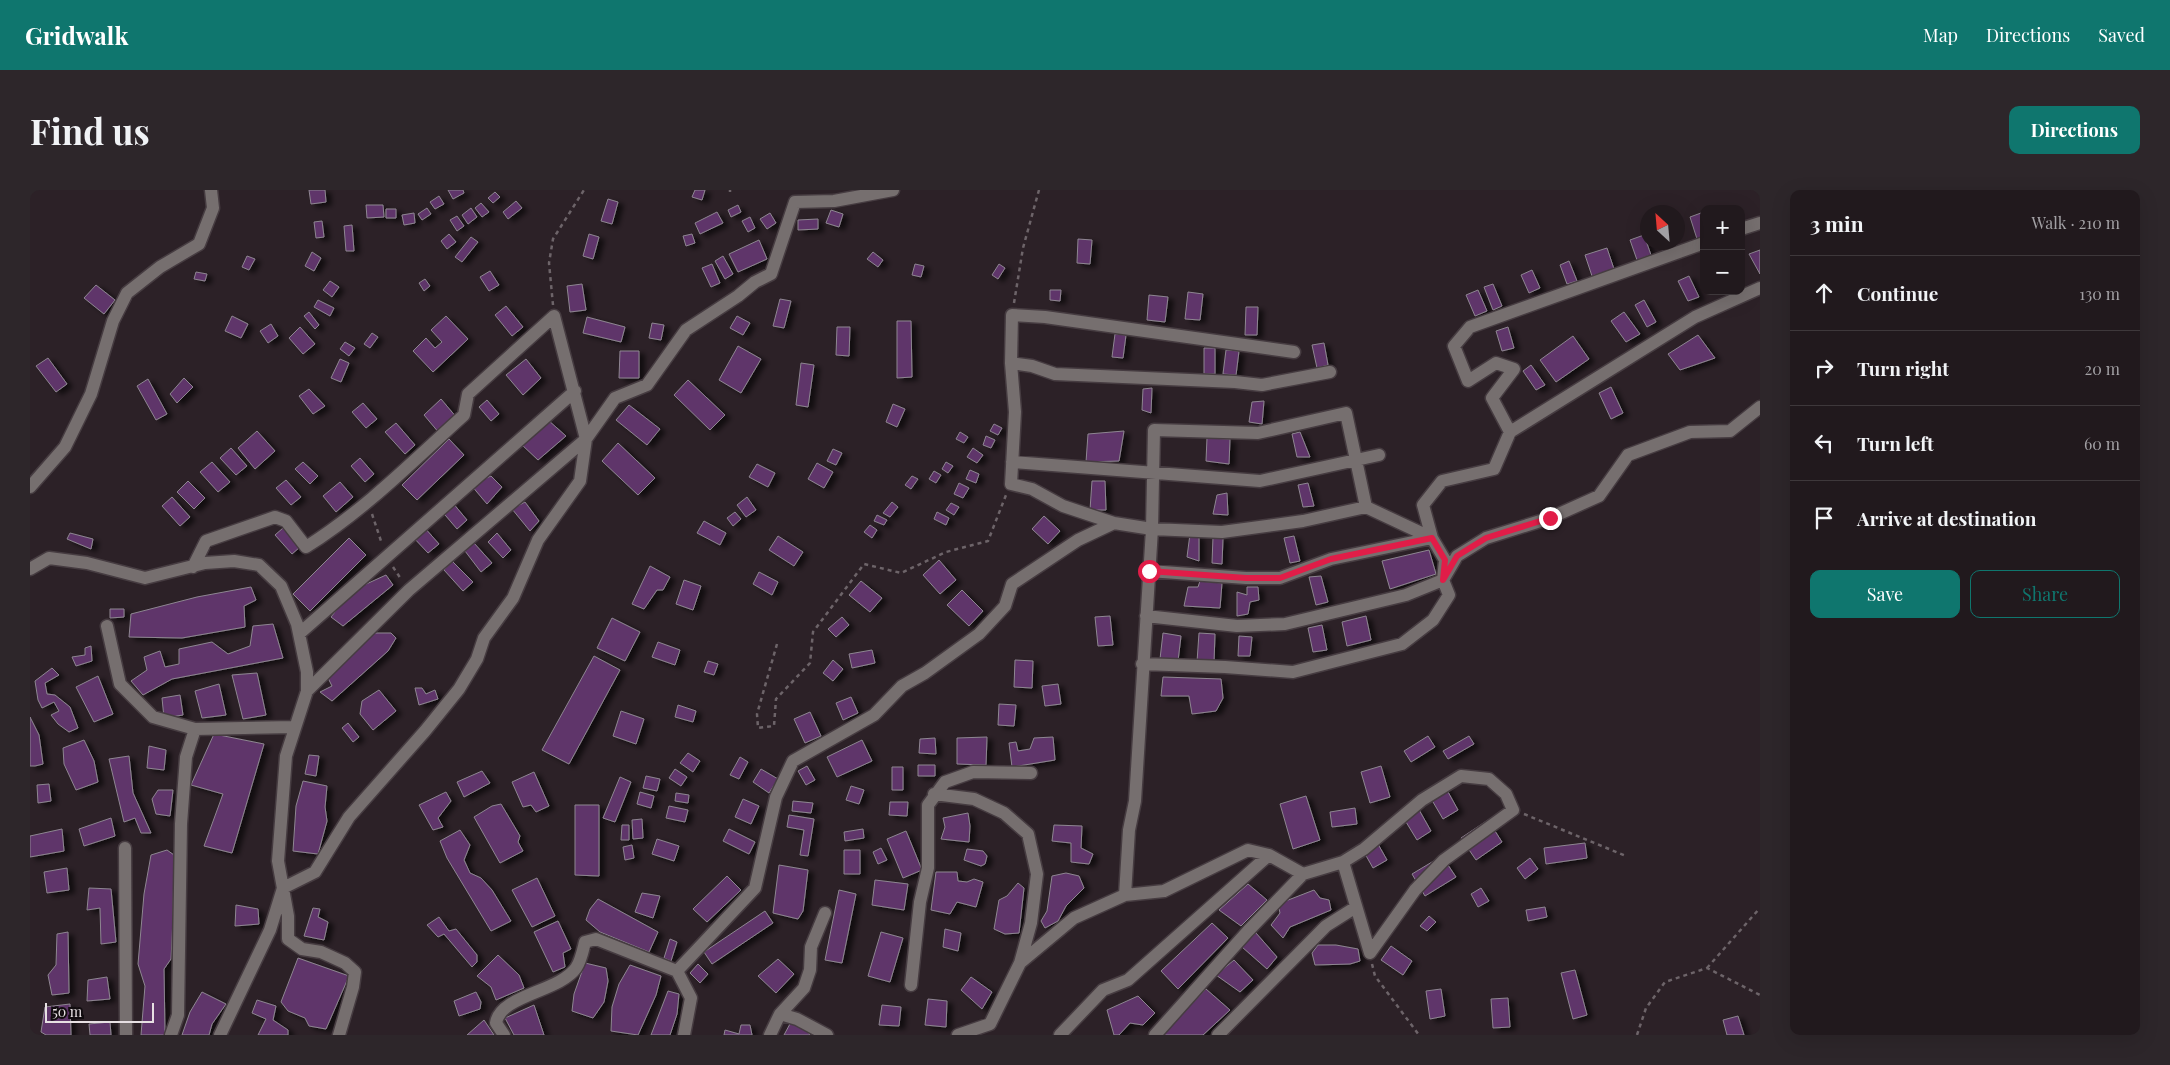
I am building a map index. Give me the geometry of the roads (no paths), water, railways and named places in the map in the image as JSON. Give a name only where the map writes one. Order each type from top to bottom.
[{"type":"street","points":[[30,487],[64,446],[91,394],[113,321],[127,292],[160,268],[199,244],[213,208],[211,190]]},
{"type":"street","points":[[306,691],[409,590],[586,438],[615,398],[647,385],[686,330],[738,296],[755,282],[771,274],[795,202],[834,201],[892,190]]},
{"type":"street","points":[[1745,228],[1760,222]]},
{"type":"street","points":[[1510,432],[1492,398],[1514,369],[1496,363],[1468,381],[1454,346],[1470,327],[1700,244]]},
{"type":"street","points":[[1142,664],[1293,672],[1402,644],[1433,620],[1449,595],[1443,580],[1445,560],[1432,538],[1423,505],[1442,481],[1494,470],[1510,432],[1695,317],[1760,288]]},
{"type":"street","points":[[1294,352],[1045,316],[1012,315],[1015,412],[1011,484],[1032,489],[1063,506],[1114,523],[1152,528],[1222,532],[1303,521],[1366,507],[1432,538]]},
{"type":"street","points":[[193,566],[206,541],[275,517],[286,520],[306,546],[338,526],[368,502],[464,415],[468,394],[554,316],[586,438],[580,481],[538,540],[513,598],[484,638],[477,659],[458,689],[425,731],[348,817],[316,872],[284,888],[270,930],[220,1035]]},
{"type":"street","points":[[1012,363],[1032,366],[1055,374],[1235,382],[1262,386],[1330,372]]},
{"type":"street","points":[[300,633],[575,391]]},
{"type":"street","points":[[1146,616],[1237,626],[1285,624],[1406,595],[1443,580],[1457,556],[1486,538],[1550,518],[1599,496],[1628,455],[1690,432],[1730,430],[1760,407]]},
{"type":"street","points":[[1125,895],[1129,830],[1135,801],[1142,664],[1152,528],[1154,430],[1258,433],[1346,413],[1366,507]]},
{"type":"street","points":[[1012,462],[1260,481],[1378,455]]},
{"type":"street","points":[[677,970],[755,888],[776,797],[793,761],[874,715],[902,686],[925,673],[979,634],[1005,606],[1012,584],[1078,540],[1114,523]]},
{"type":"street","points":[[1149,571],[1246,578],[1280,578],[1331,559],[1432,538]]},
{"type":"street","points":[[30,569],[49,558],[87,563],[146,578],[193,566],[234,560],[259,565],[281,586],[300,633],[307,672],[306,691],[286,756],[278,861],[284,888],[288,939],[302,949],[321,952],[345,963],[355,972],[354,987],[339,1035]]},
{"type":"street","points":[[107,626],[120,684],[154,717],[194,729],[294,727]]},
{"type":"street","points":[[171,1035],[178,1015],[181,824],[186,758],[194,729]]},
{"type":"street","points":[[910,985],[920,902],[928,868],[928,805],[934,794],[945,782],[973,772],[1031,774]]},
{"type":"street","points":[[1155,1035],[1248,931],[1303,874],[1343,862],[1364,849],[1422,800],[1461,776],[1489,779],[1506,794],[1513,810],[1444,860],[1415,890],[1370,953],[1343,862]]},
{"type":"street","points":[[934,794],[974,798],[1004,813],[1028,834],[1036,874],[1031,923],[1020,963],[990,1030],[958,1035]]},
{"type":"street","points":[[125,848],[126,1035]]},
{"type":"street","points":[[1020,963],[1074,918],[1125,895],[1164,891],[1248,850],[1269,855],[1303,874]]},
{"type":"street","points":[[1060,1035],[1103,990],[1128,980],[1269,855]]},
{"type":"street","points":[[1218,1035],[1326,926],[1356,907]]},
{"type":"street","points":[[770,1035],[780,1014],[804,988],[810,970],[811,947],[825,913]]},
{"type":"street","points":[[504,1035],[496,1022],[497,1014],[506,1006],[564,980],[577,967],[586,942],[590,939],[596,939],[677,970],[690,998],[684,1035]]},
{"type":"street","points":[[780,1014],[797,1019],[828,1035]]}]
